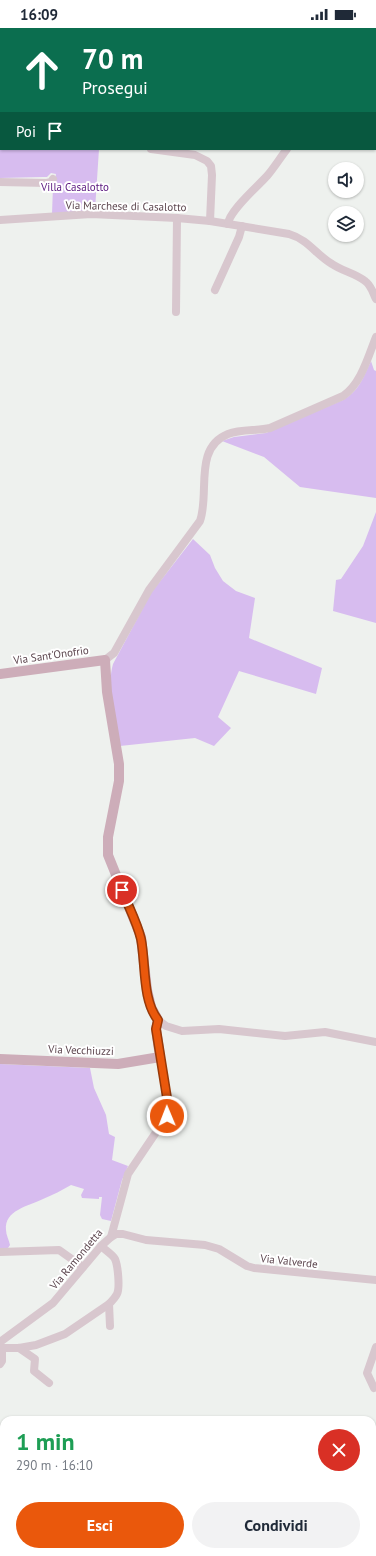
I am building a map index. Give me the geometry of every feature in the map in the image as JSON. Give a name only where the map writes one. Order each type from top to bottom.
[{"type":"main road","name":"Via Sant'Onofrio","points":[[0,674],[105,660]]},
{"type":"main road","points":[[105,660],[107,692],[119,764],[117,792],[108,837],[108,855],[141,937],[147,990],[151,1007],[158,1020],[156,1029],[160,1057]]},
{"type":"main road","name":"Via Vecchiuzzi","points":[[0,1059],[118,1064],[160,1057]]},
{"type":"street","points":[[158,150],[195,155],[207,161],[211,166],[210,221]]},
{"type":"street","points":[[228,224],[228,220],[233,212],[268,175],[286,150]]},
{"type":"street","points":[[0,182],[47,183],[51,182],[52,179]]},
{"type":"street","name":"Via Marchese di Casalotto","points":[[0,220],[92,214],[177,218],[210,221],[289,234],[302,239],[330,263],[365,281],[370,286],[376,299]]},
{"type":"street","points":[[176,312],[177,218]]},
{"type":"street","points":[[215,290],[239,237],[242,226]]},
{"type":"street","points":[[105,660],[114,653],[149,590],[200,521],[203,512],[205,464],[211,446],[219,438],[230,433],[270,428],[346,394],[356,384],[376,337]]},
{"type":"street","points":[[158,1020],[166,1026],[182,1031],[219,1029],[285,1036],[325,1032],[376,1042]]},
{"type":"street","name":"Via Ramondetta","points":[[1,1346],[53,1303],[101,1246],[111,1237],[128,1174],[167,1116],[168,1104],[160,1057]]},
{"type":"street","name":"Via Valverde","points":[[111,1237],[116,1234],[123,1234],[146,1240],[205,1245],[219,1249],[247,1266],[254,1268],[376,1280]]},
{"type":"street","points":[[0,1364],[2,1361],[1,1346],[19,1348],[36,1345],[65,1334],[109,1304],[118,1293],[116,1266],[114,1259],[101,1246]]},
{"type":"street","points":[[0,1252],[59,1250],[83,1267]]},
{"type":"street","points":[[109,1304],[110,1326]]},
{"type":"street","points":[[374,1388],[367,1374],[376,1347]]},
{"type":"street","points":[[19,1348],[35,1359],[34,1371],[49,1383]]},
{"type":"green space","name":"Villa Casalotto","points":[[0,150],[99,150],[95,210],[87,208],[86,211],[52,214],[53,186],[56,174],[51,173],[47,177],[0,178]]},
{"type":"green space","points":[[371,361],[374,370],[376,371],[376,498],[300,487],[264,457],[222,441],[234,437],[266,433],[343,400],[357,388]]},
{"type":"green space","points":[[376,512],[376,623],[333,611],[336,580],[341,579],[363,546]]},
{"type":"green space","points":[[193,539],[210,555],[215,568],[223,581],[236,591],[255,598],[249,638],[322,668],[316,694],[239,671],[218,717],[231,728],[214,746],[195,738],[120,746],[111,694],[111,673],[113,664],[151,593]]},
{"type":"green space","points":[[0,1064],[90,1068],[94,1088],[106,1115],[109,1134],[115,1137],[112,1160],[128,1166],[122,1180],[111,1221],[102,1219],[100,1215],[102,1197],[99,1197],[99,1199],[82,1198],[81,1195],[84,1189],[71,1185],[13,1213],[6,1223],[6,1232],[10,1245],[8,1248],[0,1249]]},
{"type":"route","points":[[122,890],[141,937],[147,990],[151,1007],[158,1020],[156,1029],[168,1104],[167,1116]]}]
